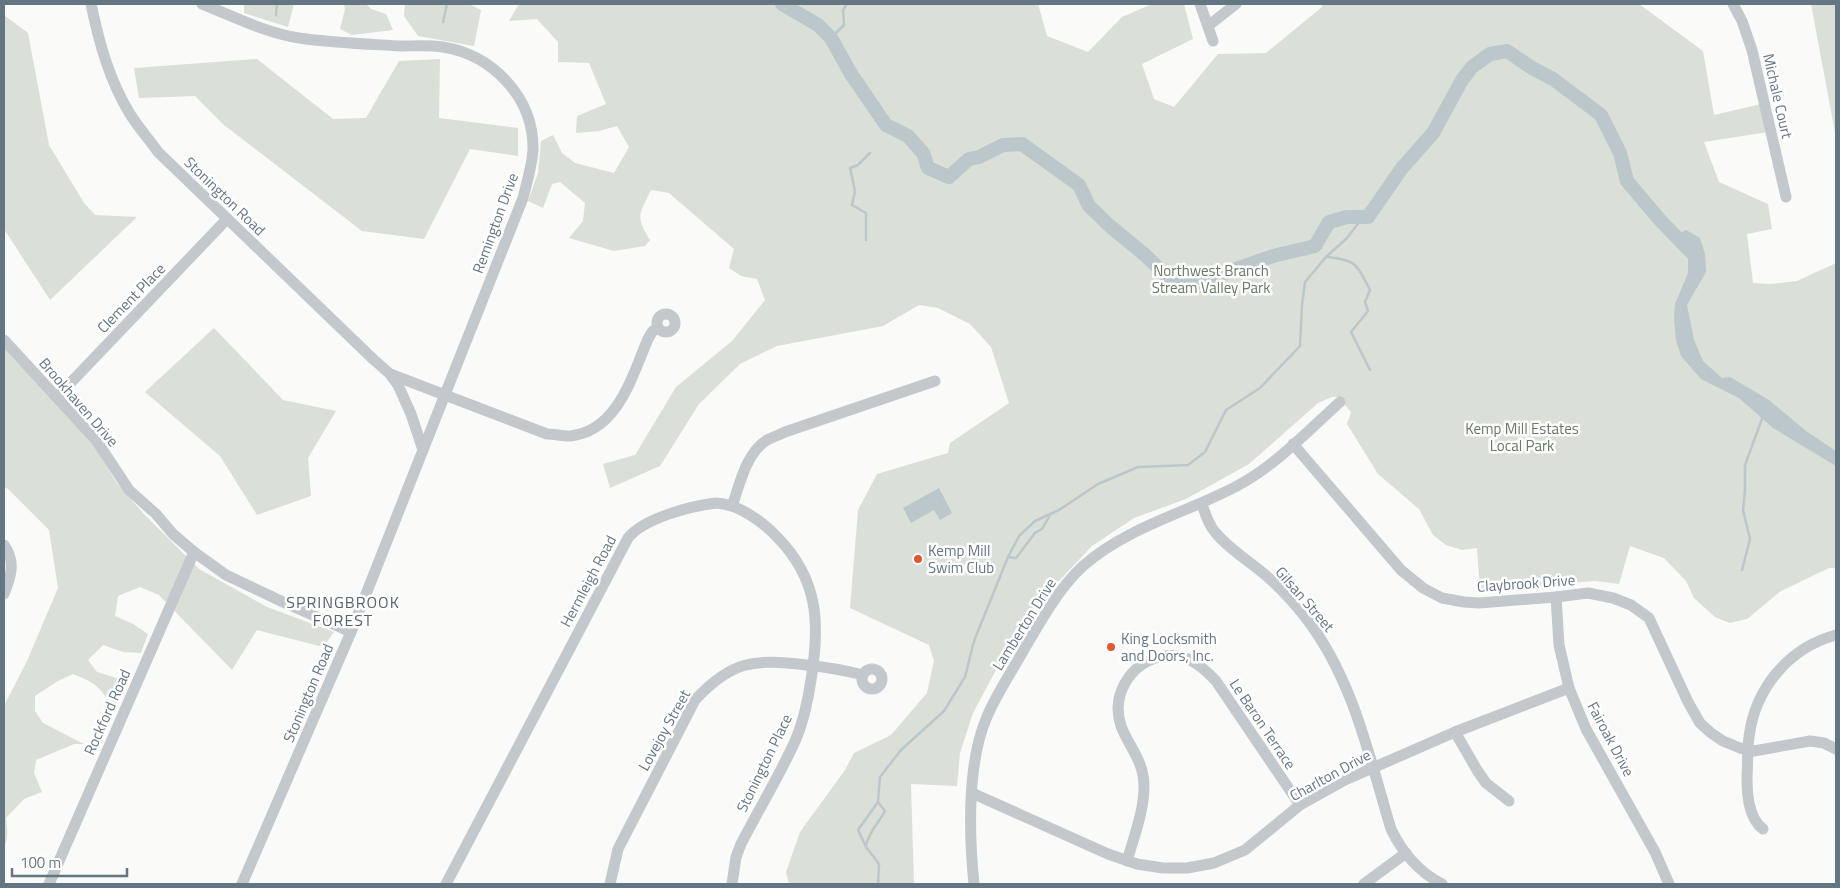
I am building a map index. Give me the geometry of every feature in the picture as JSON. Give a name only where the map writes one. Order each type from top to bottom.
[{"type":"street","name":"Stonington Road","points":[[92,4],[98,36],[108,70],[130,115],[158,152],[390,374],[398,385],[412,414],[423,450],[351,632],[242,884]]},
{"type":"street","name":"Remington Drive","points":[[202,4],[277,33],[298,38],[345,43],[443,47],[464,53],[483,62],[500,74],[515,91],[530,123],[533,147],[532,164],[523,198],[423,450]]},
{"type":"street","points":[[1200,4],[1213,40]]},
{"type":"street","points":[[1208,26],[1236,4]]},
{"type":"street","name":"Michale Court","points":[[1733,4],[1742,21],[1752,50],[1786,197]]},
{"type":"street","name":"Clement Place","points":[[57,397],[228,220]]},
{"type":"street","name":"Stonington Road","points":[[390,374],[547,434],[569,436],[588,432],[605,421],[614,412],[624,395],[648,339],[658,327]]},
{"type":"street","name":"Brookhaven Drive","points":[[4,340],[96,440],[129,490],[194,552],[226,575],[351,632]]},
{"type":"street","points":[[732,506],[745,467],[758,447],[767,440],[935,381]]},
{"type":"street","name":"Lamberton Drive","points":[[974,884],[972,864],[972,793],[974,762],[979,738],[986,718],[1040,622],[1068,582],[1084,566],[1126,536],[1148,525],[1202,504],[1240,485],[1268,465],[1340,402]]},
{"type":"street","name":"Claybrook Drive","points":[[1293,444],[1401,570],[1424,588],[1442,598],[1464,602],[1479,603],[1588,593],[1601,594],[1631,605],[1649,618],[1688,702],[1700,723],[1723,741],[1754,751],[1810,741],[1824,743],[1836,749]]},
{"type":"street","name":"Hermleigh Road","points":[[446,884],[628,538],[642,525],[658,518],[708,504],[725,503],[732,506]]},
{"type":"street","name":"Gilsan Street","points":[[1202,504],[1215,533],[1281,589],[1323,642],[1340,672],[1350,696],[1391,829],[1398,844],[1418,867],[1442,884]]},
{"type":"street","name":"Stonington Place","points":[[732,506],[756,518],[788,547],[801,567],[811,592],[817,626],[814,666],[807,705],[796,738],[736,857],[732,884]]},
{"type":"street","points":[[4,545],[9,552],[12,567],[10,581],[4,594]]},
{"type":"street","name":"Rockford Road","points":[[49,884],[194,552]]},
{"type":"street","name":"Fairoak Drive","points":[[1556,597],[1560,645],[1569,688],[1586,729],[1656,852],[1669,884]]},
{"type":"street","points":[[1763,829],[1757,825],[1750,808],[1747,784],[1749,736],[1756,707],[1763,690],[1773,676],[1789,660],[1810,645],[1836,636]]},
{"type":"street","name":"Le Baron Terrace","points":[[1127,861],[1141,814],[1144,786],[1143,774],[1137,754],[1121,725],[1119,701],[1121,689],[1127,678],[1136,669],[1156,658],[1166,656],[1181,657],[1201,665],[1216,681],[1300,805]]},
{"type":"street","name":"Lovejoy Street","points":[[610,884],[618,849],[695,700],[710,684],[729,671],[746,664],[758,662],[782,662],[848,671],[863,675]]},
{"type":"street","name":"Charlton Drive","points":[[972,793],[1127,861],[1163,868],[1187,868],[1214,863],[1251,846],[1300,805],[1372,767],[1455,732],[1569,688]]},
{"type":"street","points":[[1455,732],[1486,783],[1509,802]]},
{"type":"street","points":[[1364,884],[1406,853]]},
{"type":"green space","points":[[244,4],[294,4],[288,27],[244,13]]},
{"type":"green space","points":[[344,4],[366,4],[371,9],[386,14],[393,30],[352,35],[340,29],[345,9]]},
{"type":"green space","points":[[405,4],[469,4],[481,10],[474,46],[418,36],[404,16]]},
{"type":"green space","name":"Northwest Branch Stream Valley Park","points":[[519,4],[1038,4],[1047,36],[1088,52],[1122,17],[1152,4],[1184,4],[1193,39],[1142,64],[1154,99],[1174,107],[1218,54],[1266,53],[1322,7],[1321,4],[1639,4],[1703,51],[1714,115],[1761,104],[1768,132],[1704,142],[1719,182],[1768,204],[1772,229],[1747,234],[1753,283],[1771,284],[1797,281],[1836,263],[1836,568],[1829,568],[1781,591],[1747,619],[1730,623],[1715,617],[1694,598],[1686,581],[1664,558],[1630,546],[1619,584],[1595,581],[1480,590],[1477,548],[1462,550],[1446,545],[1433,535],[1419,509],[1378,474],[1347,424],[1351,412],[1338,397],[1332,397],[1318,403],[1249,464],[1186,499],[1134,518],[1092,546],[1026,616],[1012,647],[996,670],[973,713],[960,753],[957,786],[911,784],[914,884],[789,884],[786,872],[800,832],[845,770],[854,753],[891,735],[927,693],[934,661],[929,645],[850,608],[858,510],[877,474],[948,453],[950,443],[1009,403],[991,347],[970,324],[938,308],[919,305],[883,326],[777,346],[740,364],[699,404],[660,466],[610,488],[603,464],[635,455],[676,387],[732,341],[765,300],[757,279],[741,276],[729,268],[734,249],[669,193],[651,190],[641,210],[642,226],[650,240],[645,246],[614,251],[569,238],[583,221],[585,203],[560,182],[552,184],[543,208],[528,201],[538,173],[541,141],[553,135],[562,153],[575,163],[614,173],[629,147],[617,126],[599,131],[576,133],[577,116],[606,104],[589,63],[558,62],[558,42],[537,19],[509,21]]},
{"type":"green space","points":[[1811,4],[1836,4],[1836,138]]},
{"type":"green space","points":[[4,15],[28,33],[49,145],[84,203],[95,215],[137,217],[50,300],[4,229]]},
{"type":"green space","points":[[257,59],[333,119],[366,118],[399,61],[440,59],[439,118],[518,128],[518,156],[470,149],[424,239],[362,231],[224,125],[195,96],[139,98],[134,68]]},
{"type":"green space","points":[[214,328],[283,400],[336,411],[308,458],[311,496],[257,515],[220,456],[145,392]]},
{"type":"green space","points":[[4,348],[91,440],[116,482],[143,513],[199,569],[267,607],[334,632],[323,647],[257,630],[232,670],[159,595],[140,587],[118,596],[115,616],[133,624],[148,634],[141,653],[123,652],[103,645],[88,660],[97,672],[126,681],[125,691],[113,710],[102,691],[87,680],[73,674],[56,682],[35,696],[35,711],[43,723],[84,744],[74,744],[36,760],[34,773],[42,792],[24,799],[6,818],[7,836],[4,846],[4,706],[27,661],[58,588],[49,530],[4,487]]},
{"type":"shaded area","points":[[1686,230],[1700,238],[1705,254],[1706,272],[1687,305],[1694,340],[1703,361],[1722,378],[1730,377],[1769,400],[1806,431],[1836,451],[1836,466],[1773,428],[1739,398],[1701,379],[1681,356],[1676,340],[1675,304],[1688,273],[1688,259],[1672,238]]},
{"type":"shaded area","points":[[939,488],[952,513],[940,520],[934,510],[911,523],[903,508]]},
{"type":"waterway","points":[[276,15],[277,4]]},
{"type":"waterway","points":[[443,22],[447,4]]},
{"type":"waterway","points":[[782,4],[818,25],[831,38],[851,74],[886,125],[908,136],[923,153],[928,168],[949,177],[969,159],[979,157],[1003,145],[1022,144],[1079,185],[1089,206],[1168,277],[1181,286],[1196,283],[1273,256],[1315,246],[1329,222],[1347,217],[1368,217],[1402,168],[1433,133],[1462,80],[1472,67],[1490,54],[1507,51],[1532,68],[1553,79],[1601,115],[1620,153],[1627,181],[1660,220],[1689,250]]},
{"type":"waterway","points":[[831,38],[844,25],[843,10],[847,4]]},
{"type":"waterway","points":[[866,240],[866,213],[852,205],[855,191],[850,168],[858,165],[870,153]]},
{"type":"waterway","points":[[878,884],[879,864],[866,847],[858,830],[878,802],[880,777],[901,750],[944,711],[965,677],[974,641],[1008,557],[1019,536],[1035,521],[1059,510],[1098,484],[1138,467],[1188,465],[1205,452],[1226,410],[1260,388],[1300,346],[1305,282],[1326,257],[1347,238],[1363,217]]},
{"type":"waterway","points":[[1328,257],[1345,260],[1355,265],[1370,290],[1365,302],[1368,311],[1351,332],[1370,370]]},
{"type":"waterway","points":[[1742,570],[1750,539],[1743,510],[1745,465],[1763,416]]},
{"type":"waterway","points":[[1008,557],[1016,558],[1035,533],[1042,529],[1050,515]]},
{"type":"waterway","points":[[866,845],[872,831],[885,811],[878,802]]},
{"type":"place","name":"Kemp Mill Swim Club","points":[[918,559]]},
{"type":"place","name":"King Locksmith and Doors, Inc.","points":[[1111,647]]},
{"type":"district","name":"SPRINGBROOK FOREST","points":[[343,611]]},
{"type":"park label","name":"Kemp Mill Estates Local Park","points":[[1522,436]]}]
